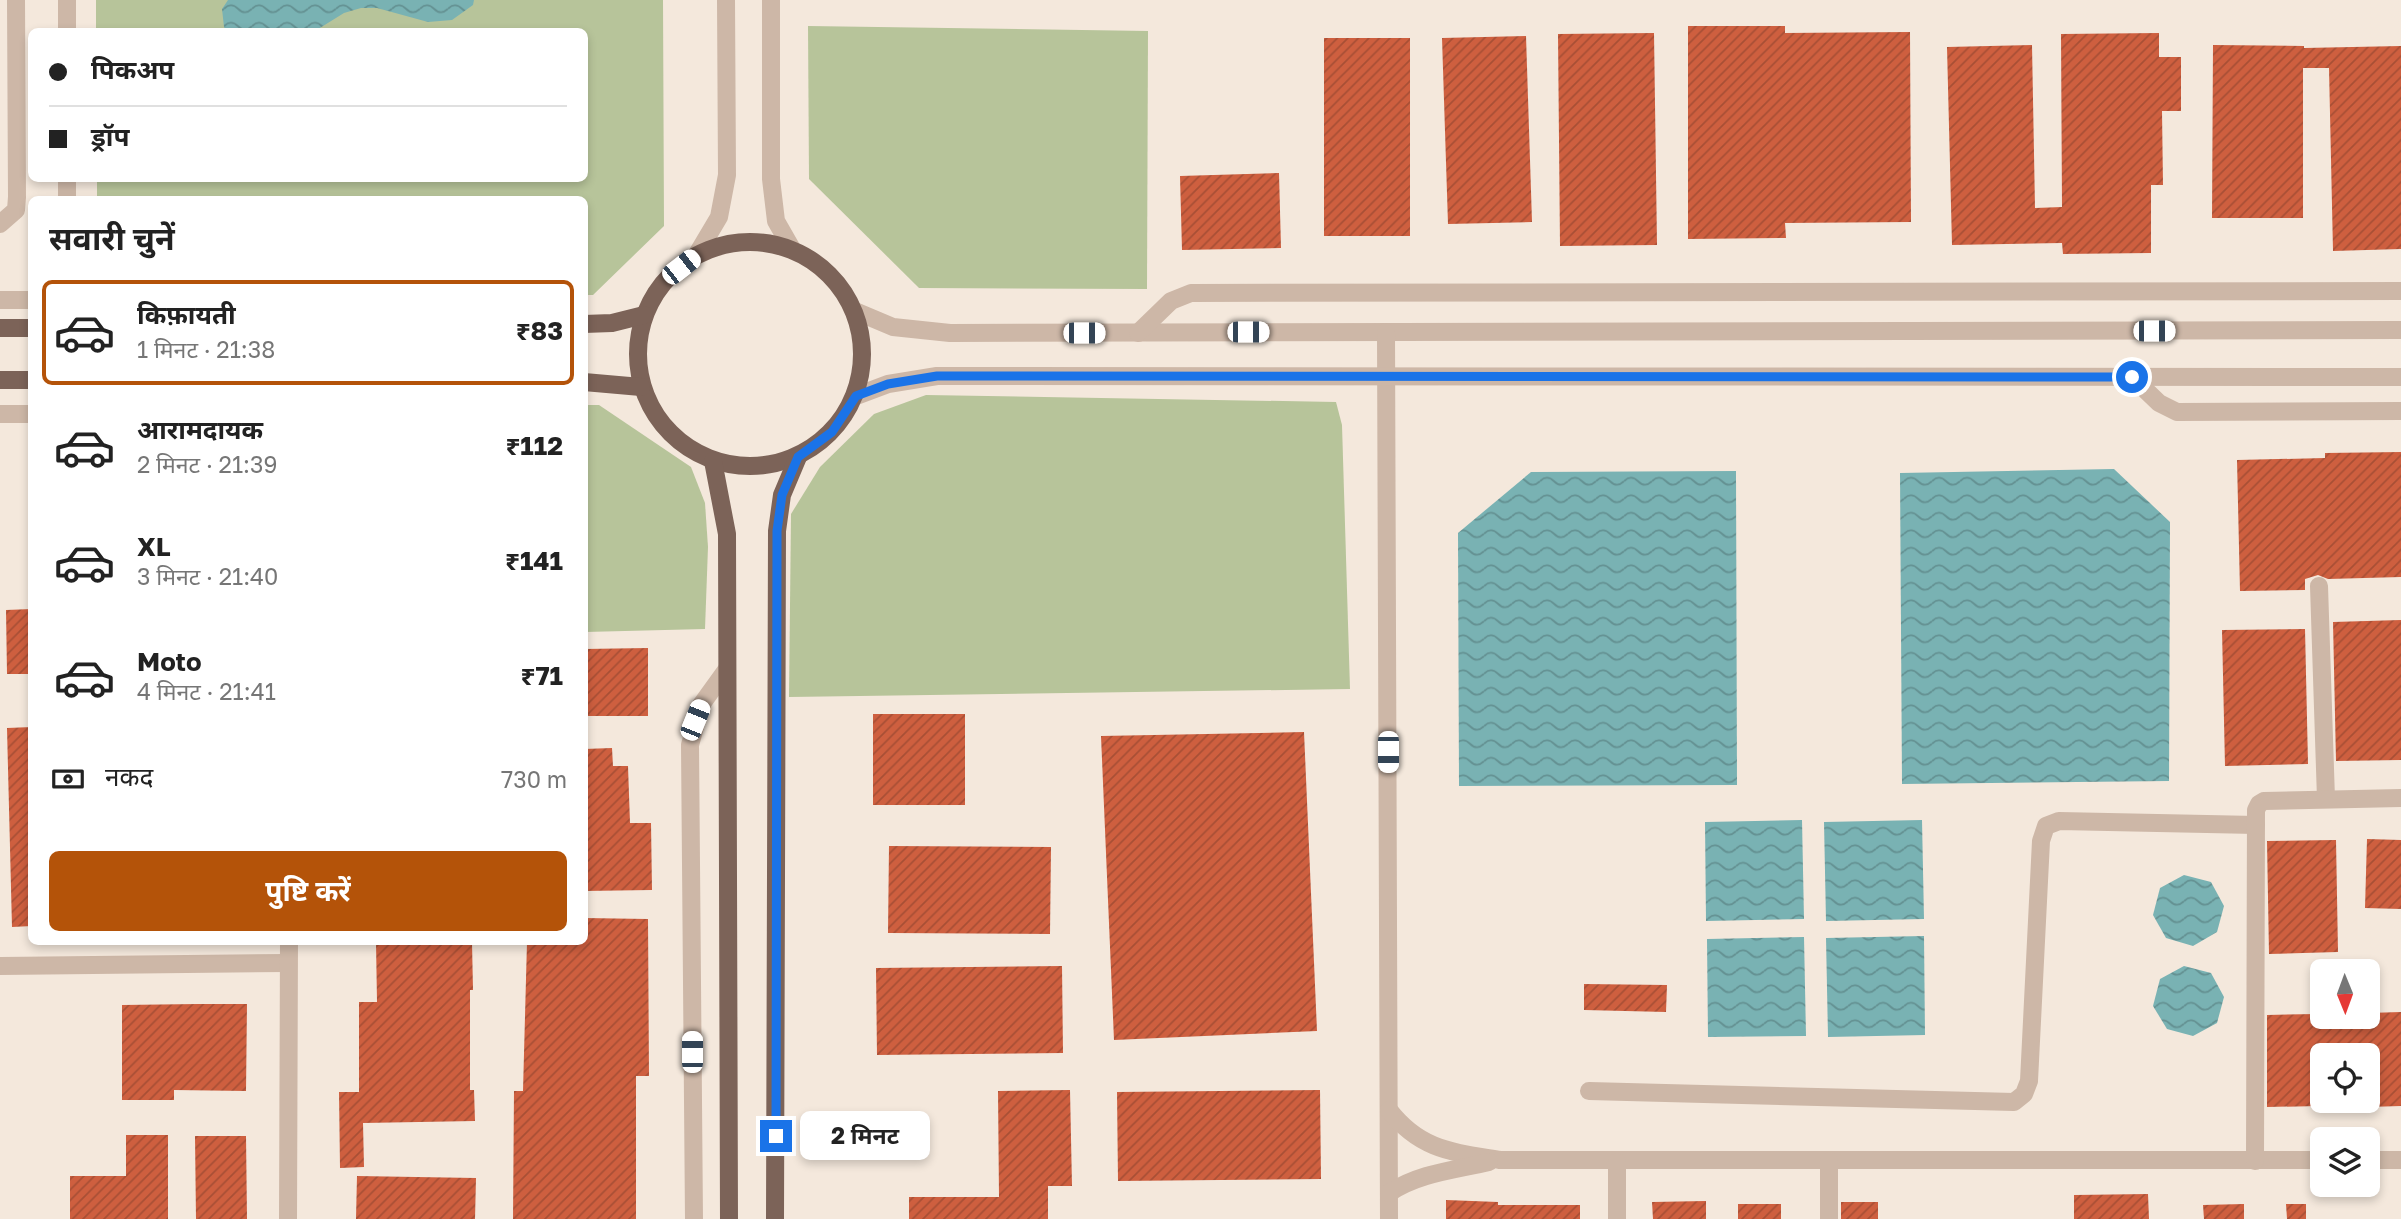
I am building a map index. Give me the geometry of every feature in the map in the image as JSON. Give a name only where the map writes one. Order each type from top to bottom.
[{"type":"main road","points":[[744,241],[792,249],[818,264],[839,285],[855,311],[864,354],[856,396],[832,432],[798,457],[756,467],[713,461],[668,433],[641,387],[636,351],[644,315],[664,280],[697,254],[744,241]]},
{"type":"main road","points":[[588,324],[612,323],[644,315]]},
{"type":"main road","points":[[0,328],[28,328]]},
{"type":"main road","points":[[0,380],[28,380]]},
{"type":"main road","points":[[588,382],[641,387]]},
{"type":"main road","points":[[775,1219],[777,531],[782,495],[798,457]]},
{"type":"main road","points":[[713,461],[727,534],[729,1219]]},
{"type":"street","points":[[0,224],[16,210],[17,197],[16,0]]},
{"type":"street","points":[[67,0],[67,28]]},
{"type":"street","points":[[697,254],[719,217],[727,175],[726,0]]},
{"type":"street","points":[[771,0],[771,180],[776,221],[792,249]]},
{"type":"street","points":[[1138,333],[1171,301],[1191,293],[2401,291]]},
{"type":"street","points":[[0,300],[28,300]]},
{"type":"street","points":[[855,311],[893,327],[950,333],[2401,330]]},
{"type":"street","points":[[1386,332],[1389,1219]]},
{"type":"street","points":[[856,396],[888,384],[937,376],[2401,377]]},
{"type":"street","points":[[2132,377],[2159,403],[2176,412],[2401,411]]},
{"type":"street","points":[[0,414],[28,414]]},
{"type":"street","points":[[2319,586],[2326,799]]},
{"type":"street","points":[[694,1219],[690,745],[701,705],[727,669]]},
{"type":"street","points":[[2256,1161],[2256,810],[2264,801],[2401,798]]},
{"type":"street","points":[[1589,1091],[2014,1102],[2024,1094],[2029,1081],[2041,841],[2046,826],[2059,821],[2256,825]]},
{"type":"street","points":[[288,1219],[289,945]]},
{"type":"street","points":[[0,966],[288,963]]},
{"type":"street","points":[[1389,1110],[1413,1136],[1433,1147],[1500,1160],[2310,1160]]},
{"type":"street","points":[[1389,1194],[1405,1182],[1500,1160]]},
{"type":"street","points":[[2380,1160],[2401,1160]]},
{"type":"street","points":[[1829,1161],[1829,1219]]},
{"type":"street","points":[[1617,1162],[1617,1219]]},
{"type":"green space","points":[[96,0],[663,0],[664,226],[593,295],[588,295],[588,196],[97,196],[97,182],[588,182],[588,28],[96,28]]},
{"type":"green space","points":[[808,26],[1148,31],[1147,289],[919,288],[809,179]]},
{"type":"green space","points":[[926,395],[1336,402],[1342,425],[1350,689],[789,697],[791,514],[820,467],[874,414]]},
{"type":"green space","points":[[588,405],[599,405],[691,467],[705,503],[708,547],[705,629],[588,632]]},
{"type":"water","points":[[228,0],[474,0],[473,5],[452,20],[428,22],[377,8],[361,8],[344,13],[320,28],[225,28],[222,9]]},
{"type":"water","points":[[2114,469],[2170,522],[2169,781],[1902,784],[1900,473]]},
{"type":"water","points":[[1736,471],[1737,785],[1459,786],[1458,533],[1531,472]]},
{"type":"water","points":[[1802,820],[1804,919],[1706,921],[1705,822]]},
{"type":"water","points":[[1922,820],[1924,919],[1826,921],[1824,822]]},
{"type":"water","points":[[2184,875],[2211,882],[2224,906],[2217,932],[2193,946],[2166,938],[2153,915],[2160,888]]},
{"type":"water","points":[[1924,936],[1925,1035],[1828,1037],[1826,938]]},
{"type":"water","points":[[1804,937],[1806,1036],[1708,1037],[1707,939]]},
{"type":"water","points":[[2184,966],[2211,973],[2224,997],[2217,1023],[2193,1036],[2167,1029],[2153,1006],[2160,979]]},
{"type":"building","points":[[1688,26],[1785,26],[1785,33],[1910,32],[1911,222],[1785,223],[1786,238],[1688,239]]},
{"type":"building","points":[[1654,33],[1657,245],[1560,246],[1558,34]]},
{"type":"building","points":[[2159,33],[2159,57],[2181,57],[2181,111],[2162,111],[2163,185],[2151,185],[2151,253],[2063,254],[2062,243],[1952,245],[1947,47],[2032,45],[2035,208],[2062,207],[2061,34]]},
{"type":"building","points":[[1526,36],[1532,222],[1448,224],[1442,38]]},
{"type":"building","points":[[1324,38],[1410,38],[1410,236],[1324,236]]},
{"type":"building","points":[[2213,45],[2304,48],[2401,46],[2401,249],[2333,251],[2329,68],[2303,68],[2303,218],[2212,218]]},
{"type":"building","points":[[1279,173],[1281,248],[1182,250],[1180,176]]},
{"type":"building","points":[[2401,452],[2401,577],[2328,579],[2318,575],[2305,579],[2305,590],[2240,591],[2237,460],[2325,458],[2325,453]]},
{"type":"building","points":[[28,609],[28,674],[7,674],[6,610]]},
{"type":"building","points":[[2401,620],[2401,760],[2336,761],[2333,622]]},
{"type":"building","points":[[2305,629],[2308,764],[2225,766],[2222,630]]},
{"type":"building","points":[[648,648],[648,716],[588,716],[588,649]]},
{"type":"building","points":[[873,714],[965,714],[965,805],[873,805]]},
{"type":"building","points":[[28,727],[28,926],[12,927],[7,728]]},
{"type":"building","points":[[1304,732],[1317,1031],[1114,1040],[1101,736]]},
{"type":"building","points":[[612,748],[613,766],[628,766],[630,823],[651,823],[652,890],[588,891],[588,749]]},
{"type":"building","points":[[2367,839],[2401,840],[2401,909],[2365,908]]},
{"type":"building","points":[[2336,840],[2338,952],[2269,954],[2267,841]]},
{"type":"building","points":[[889,846],[1051,847],[1050,934],[888,933]]},
{"type":"building","points":[[588,918],[648,919],[649,1076],[636,1076],[636,1219],[513,1219],[514,1091],[523,1091],[527,945],[588,945]]},
{"type":"building","points":[[376,945],[472,945],[470,1090],[474,1090],[475,1121],[363,1123],[364,1167],[340,1168],[339,1092],[359,1092],[359,1002],[377,1002]]},
{"type":"building","points":[[1062,966],[1063,1053],[877,1055],[876,968]]},
{"type":"building","points":[[1584,984],[1667,985],[1666,1012],[1584,1010]]},
{"type":"building","points":[[247,1004],[246,1091],[174,1090],[174,1100],[122,1100],[122,1005]]},
{"type":"building","points":[[2401,1012],[2401,1106],[2380,1107],[2380,1043],[2310,1043],[2310,1106],[2267,1107],[2267,1015],[2310,1014],[2310,1029],[2380,1029],[2380,1013]]},
{"type":"building","points":[[1070,1090],[1072,1186],[1048,1186],[1048,1219],[909,1219],[909,1197],[999,1197],[998,1091]]},
{"type":"building","points":[[1320,1090],[1321,1179],[1118,1181],[1117,1092]]},
{"type":"building","points":[[126,1135],[168,1135],[168,1219],[70,1219],[70,1176],[126,1176]]},
{"type":"building","points":[[195,1136],[246,1136],[247,1219],[196,1219]]},
{"type":"building","points":[[357,1176],[476,1178],[475,1219],[356,1219]]},
{"type":"building","points":[[2148,1194],[2149,1219],[2074,1219],[2074,1195]]},
{"type":"building","points":[[1446,1200],[1498,1202],[1498,1205],[1580,1205],[1580,1219],[1446,1219]]},
{"type":"building","points":[[1706,1201],[1706,1219],[1653,1219],[1652,1202]]},
{"type":"building","points":[[1841,1202],[1878,1202],[1878,1219],[1841,1219]]},
{"type":"building","points":[[1738,1204],[1781,1204],[1781,1219],[1738,1219]]},
{"type":"building","points":[[2244,1204],[2244,1219],[2204,1219],[2203,1205]]},
{"type":"building","points":[[2286,1204],[2306,1204],[2306,1219],[2287,1219]]},
{"type":"route","points":[[776,1136],[777,531],[782,495],[798,457],[832,432],[856,396],[888,384],[937,376],[2132,377]]}]
